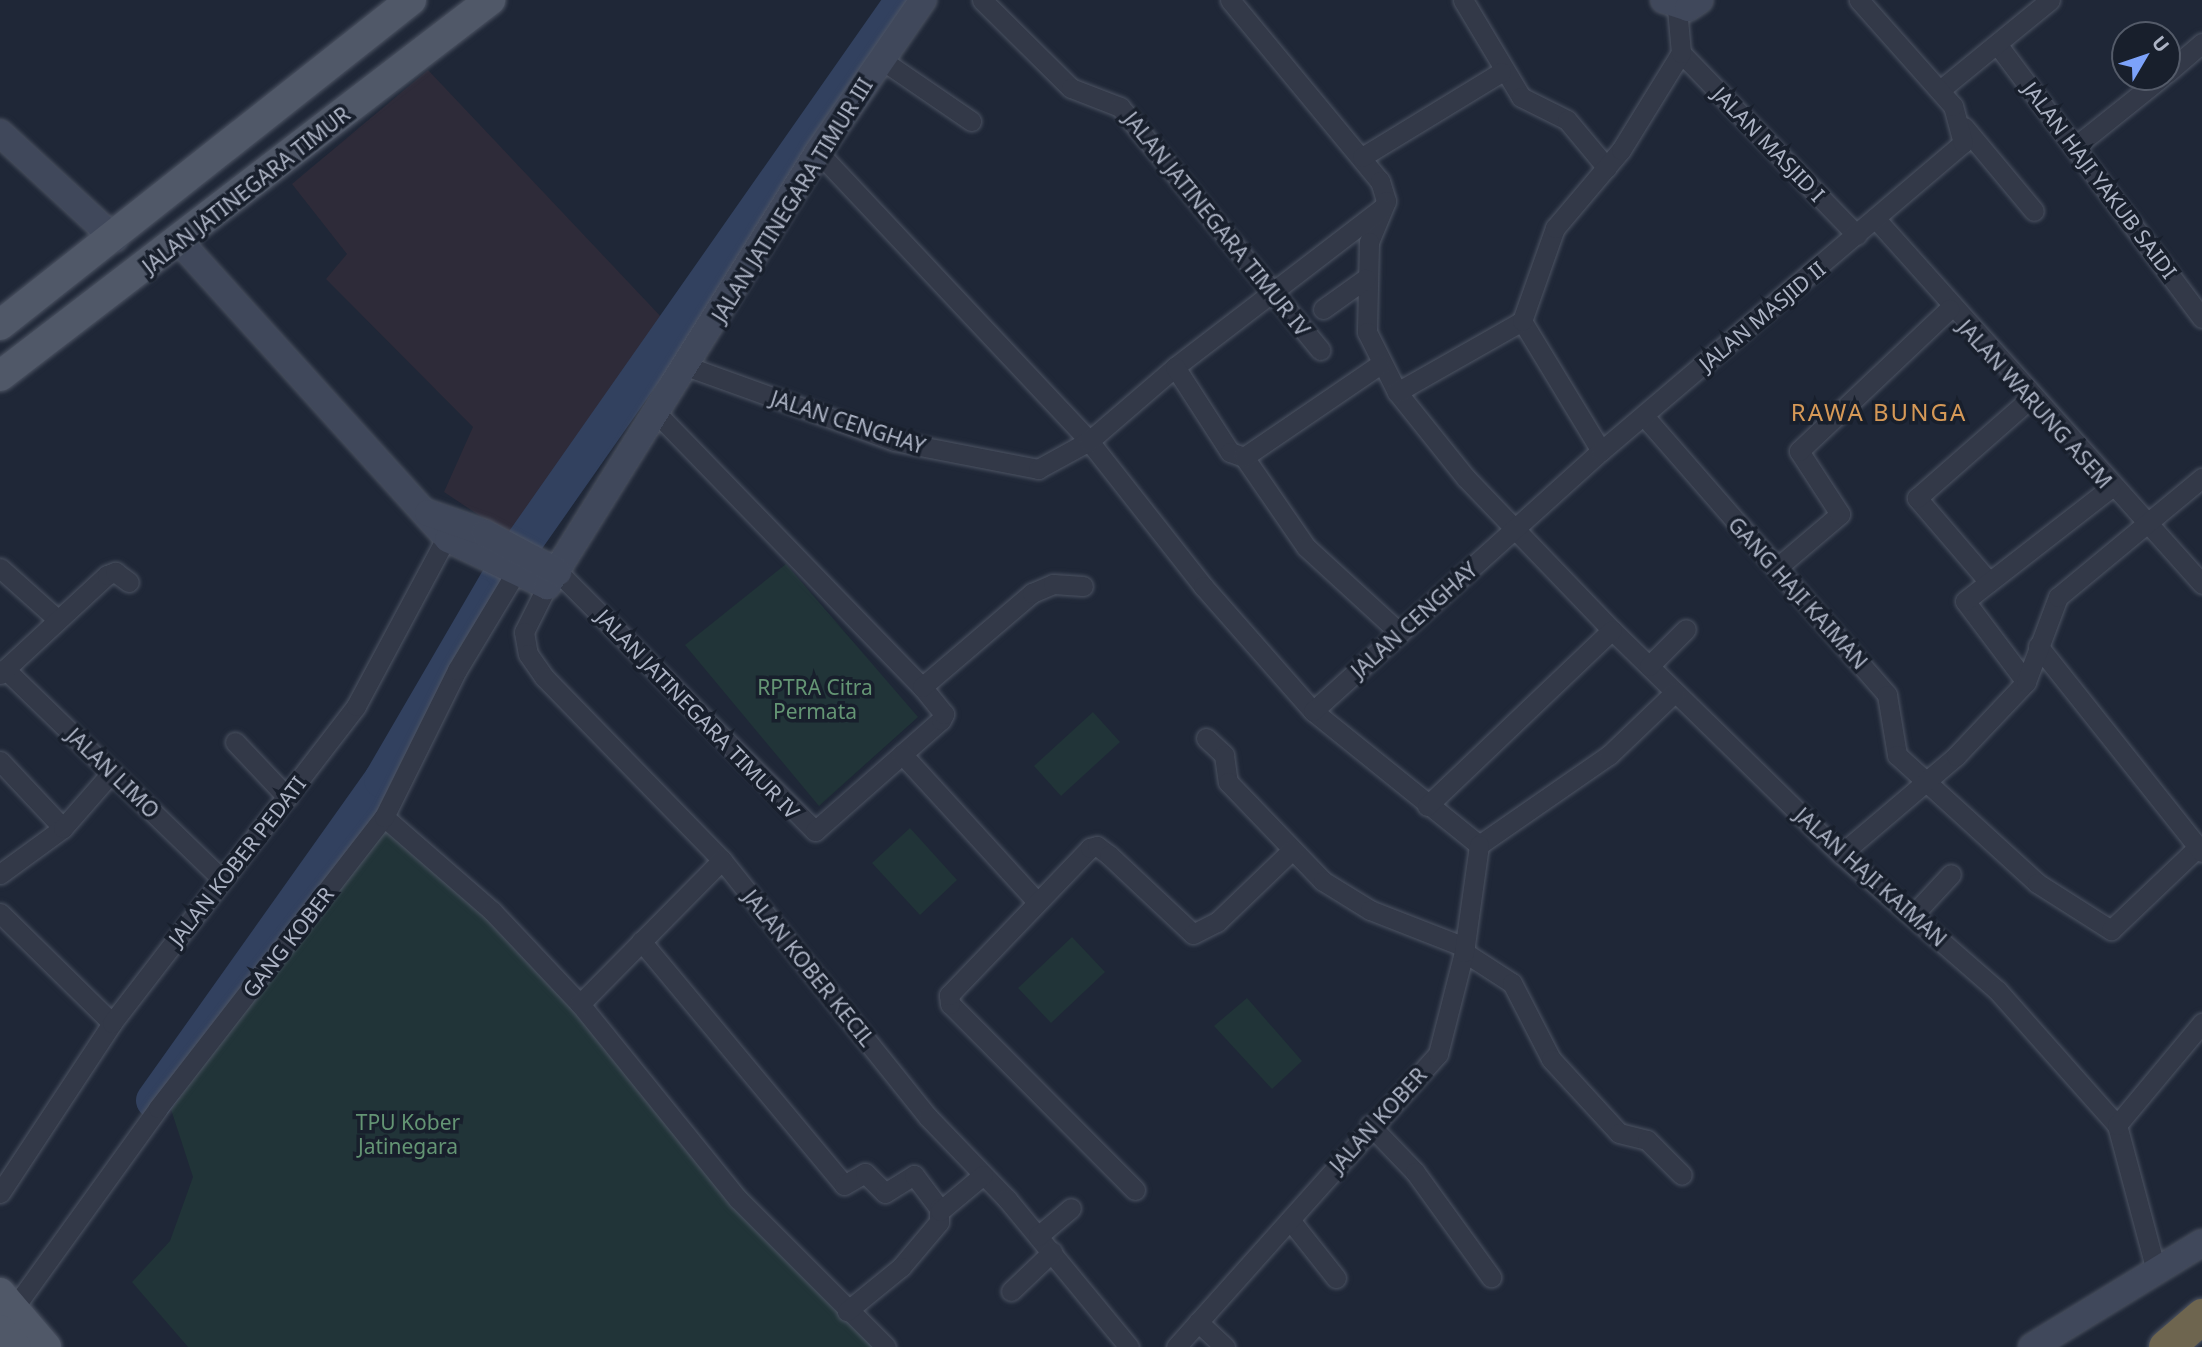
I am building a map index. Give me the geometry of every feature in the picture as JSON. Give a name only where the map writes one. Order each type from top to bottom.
[{"type":"highway","points":[[2166,1347],[2202,1316]]},
{"type":"highway","points":[[2172,1347],[2202,1327]]},
{"type":"highway","points":[[2181,1347],[2202,1327]]},
{"type":"main road","name":"JALAN JATINEGARA TIMUR","points":[[6,321],[115,239],[411,0]]},
{"type":"main road","name":"JALAN JATINEGARA TIMUR","points":[[0,376],[490,0]]},
{"type":"main road","points":[[6,321],[36,348]]},
{"type":"main road","points":[[6,1309],[16,1347]]},
{"type":"main road","points":[[6,1309],[47,1347]]},
{"type":"street","name":"JALAN JATINEGARA TIMUR III","points":[[686,366],[818,152],[923,0]]},
{"type":"street","name":"JALAN JATINEGARA TIMUR IV","points":[[982,0],[1071,88],[1120,107],[1274,290],[1320,350]]},
{"type":"street","points":[[1230,0],[1380,181],[1385,207]]},
{"type":"street","points":[[1462,0],[1501,72],[1521,97],[1567,120],[1607,168]]},
{"type":"street","points":[[1858,0],[1940,90],[1964,127],[2034,211]]},
{"type":"street","points":[[1940,90],[2050,0]]},
{"type":"street","points":[[1397,392],[1522,321],[1555,228],[1607,168],[1681,53],[1681,3]]},
{"type":"street","points":[[2181,60],[2202,43]]},
{"type":"street","name":"JALAN HAJI YAKUB SAIDI","points":[[1997,44],[2198,306]]},
{"type":"street","name":"JALAN MASJID I","points":[[1681,53],[1857,235]]},
{"type":"street","points":[[882,60],[971,121]]},
{"type":"street","points":[[1362,158],[1501,72]]},
{"type":"street","points":[[2077,145],[2144,91]]},
{"type":"street","name":"JALAN MASJID II","points":[[1516,529],[1601,450],[1958,149],[1964,127]]},
{"type":"street","points":[[0,134],[115,239]]},
{"type":"street","points":[[818,152],[1089,441],[1202,586],[1313,711],[1427,806],[1479,845],[1609,755],[1675,692]]},
{"type":"street","name":"JALAN CENGHAY","points":[[686,366],[894,441],[975,460],[1038,469],[1089,441],[1175,367],[1385,207]]},
{"type":"street","name":"JALAN HAJI KAIMAN","points":[[1385,207],[1369,242],[1365,279],[1367,332],[1379,365],[1397,392],[1516,529],[1612,630],[1841,854],[1997,990],[2117,1125],[2155,1267]]},
{"type":"street","name":"JALAN WARUNG ASEM","points":[[1875,218],[1950,309],[2110,488],[2202,583]]},
{"type":"street","name":"JALAN JATINEGARA TIMUR IV","points":[[179,241],[428,513],[452,529],[519,560],[552,579],[815,831],[944,713],[922,687],[657,414]]},
{"type":"street","points":[[1323,309],[1365,279]]},
{"type":"street","points":[[1779,566],[1840,514],[1799,451],[1950,309]]},
{"type":"street","points":[[1522,321],[1601,450]]},
{"type":"street","points":[[1244,457],[1379,365]]},
{"type":"street","points":[[552,579],[686,366]]},
{"type":"street","points":[[1175,367],[1230,452],[1244,457],[1306,547],[1400,633]]},
{"type":"street","points":[[1989,582],[1917,498],[2031,398]]},
{"type":"street","name":"GANG HAJI KAIMAN","points":[[1644,416],[1779,566],[1887,695],[1891,746],[1924,781],[2036,883],[2105,929],[2114,928],[2199,850]]},
{"type":"street","points":[[1841,854],[1924,781],[2026,682],[2058,597],[2147,527],[2202,478]]},
{"type":"street","points":[[2026,682],[1965,604],[1989,582],[2110,488]]},
{"type":"street","name":"JALAN KOBER PEDATI","points":[[0,1193],[112,1023],[356,706],[452,529]]},
{"type":"street","name":"JALAN CENGHAY","points":[[1313,711],[1516,529]]},
{"type":"street","name":"GANG KOBER","points":[[6,1309],[384,817],[457,670],[519,560]]},
{"type":"street","points":[[0,568],[57,619]]},
{"type":"street","points":[[3,671],[107,575],[115,572],[129,582]]},
{"type":"street","name":"JALAN KOBER KECIL","points":[[552,579],[527,616],[528,654],[722,860],[928,1116],[1052,1252],[1129,1347]]},
{"type":"street","points":[[922,687],[1032,593],[1053,584],[1083,586]]},
{"type":"street","points":[[1649,666],[1686,629]]},
{"type":"street","points":[[1427,806],[1612,630]]},
{"type":"street","points":[[2038,646],[2199,850]]},
{"type":"street","name":"JALAN LIMO","points":[[3,671],[221,878]]},
{"type":"street","points":[[1206,738],[1224,755],[1228,782],[1324,881],[1370,910],[1465,949],[1513,983],[1551,1059],[1619,1133],[1647,1140],[1682,1175]]},
{"type":"street","points":[[235,742],[287,797]]},
{"type":"street","points":[[902,754],[1037,902]]},
{"type":"street","points":[[0,761],[63,828]]},
{"type":"street","points":[[0,874],[63,828],[112,772]]},
{"type":"street","points":[[384,817],[492,911],[580,1004],[738,1199],[847,1311],[886,1347]]},
{"type":"street","name":"JALAN KOBER","points":[[1175,1347],[1290,1220],[1370,1125],[1438,1054],[1465,949],[1479,845]]},
{"type":"street","points":[[1135,1190],[948,1001],[1037,902],[1097,846],[1182,930],[1205,931],[1292,850]]},
{"type":"street","points":[[580,1004],[722,860]]},
{"type":"street","points":[[1912,916],[1951,874]]},
{"type":"street","points":[[0,913],[112,1023]]},
{"type":"street","points":[[641,941],[844,1185],[865,1173],[885,1194],[914,1175],[940,1211],[939,1222],[901,1267],[847,1311]]},
{"type":"street","points":[[2117,1125],[2202,1023]]},
{"type":"street","points":[[1370,1125],[1415,1172],[1491,1277]]},
{"type":"street","points":[[940,1211],[983,1175]]},
{"type":"street","points":[[1038,1236],[1071,1208]]},
{"type":"street","points":[[1290,1220],[1336,1278]]},
{"type":"street","points":[[2032,1347],[2155,1267],[2202,1243]]},
{"type":"street","points":[[1011,1291],[1052,1252]]},
{"type":"street","points":[[1198,1322],[1225,1347]]},
{"type":"shaded area","points":[[428,70],[665,321],[513,538],[444,492],[473,427],[326,279],[347,254],[292,184]]},
{"type":"green space","name":"RPTRA Citra Permata","points":[[786,564],[918,717],[819,806],[685,645]]},
{"type":"green space","points":[[1093,712],[1120,742],[1061,796],[1034,766]]},
{"type":"green space","name":"TPU Kober Jatinegara","points":[[384,817],[492,911],[886,1347],[188,1347],[132,1282],[170,1241],[193,1177],[167,1097]]},
{"type":"green space","points":[[910,828],[957,880],[920,915],[872,863]]},
{"type":"green space","points":[[1072,937],[1105,972],[1051,1023],[1018,988]]},
{"type":"green space","points":[[1247,998],[1302,1061],[1272,1089],[1214,1026]]},
{"type":"waterway","points":[[154,1100],[382,779],[503,571],[903,0]]},
{"type":"district","name":"RAWA BUNGA","points":[[1879,412]]}]
